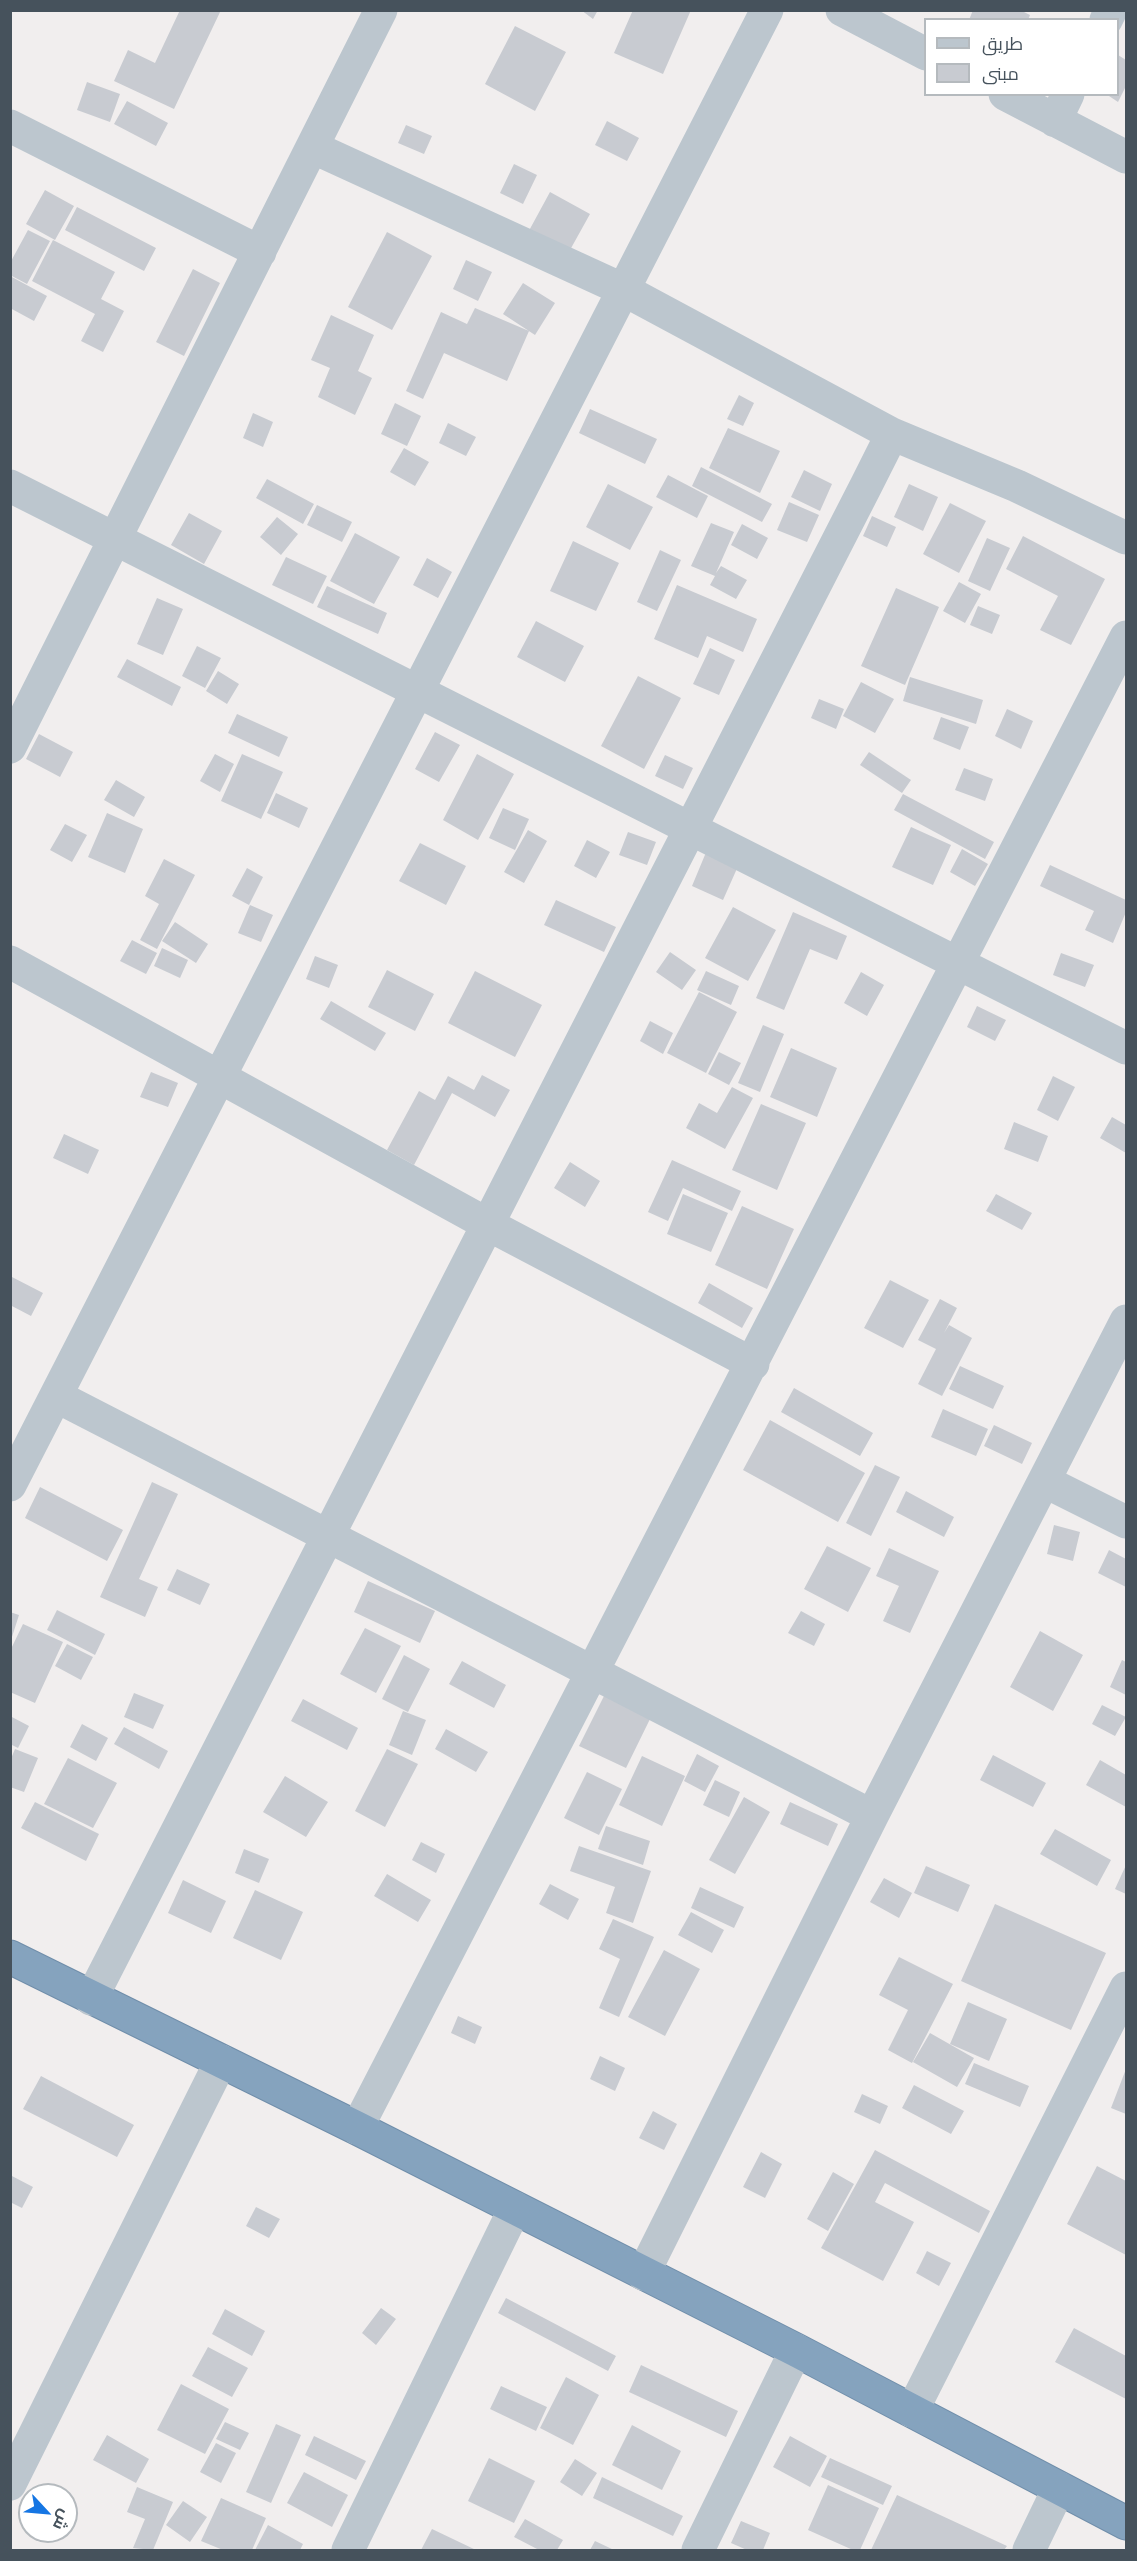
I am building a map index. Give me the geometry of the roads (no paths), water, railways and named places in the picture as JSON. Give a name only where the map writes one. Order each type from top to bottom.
[{"type":"highway","points":[[10,1957],[91,1999],[357,2128],[796,2350],[1126,2523]]},
{"type":"street","points":[[10,747],[381,10]]},
{"type":"street","points":[[10,1485],[767,10]]},
{"type":"street","points":[[842,10],[924,53]]},
{"type":"street","points":[[1013,96],[1062,108],[1126,157]]},
{"type":"street","points":[[10,126],[260,252]]},
{"type":"street","points":[[312,147],[624,290],[892,434],[1017,486],[1126,538]]},
{"type":"street","points":[[91,1999],[327,1535],[693,830],[892,434]]},
{"type":"street","points":[[10,486],[1126,1048]]},
{"type":"street","points":[[357,2128],[960,964],[1126,637]]},
{"type":"street","points":[[10,962],[489,1225],[753,1364]]},
{"type":"street","points":[[643,2274],[872,1815],[1126,1321]]},
{"type":"street","points":[[56,1396],[872,1815]]},
{"type":"street","points":[[1044,1481],[1126,1522]]},
{"type":"street","points":[[912,2411],[1126,1988]]},
{"type":"street","points":[[10,2484],[221,2061]]},
{"type":"street","points":[[348,2550],[515,2208]]},
{"type":"street","points":[[698,2550],[796,2350]]},
{"type":"street","points":[[1029,2550],[1059,2488]]}]
